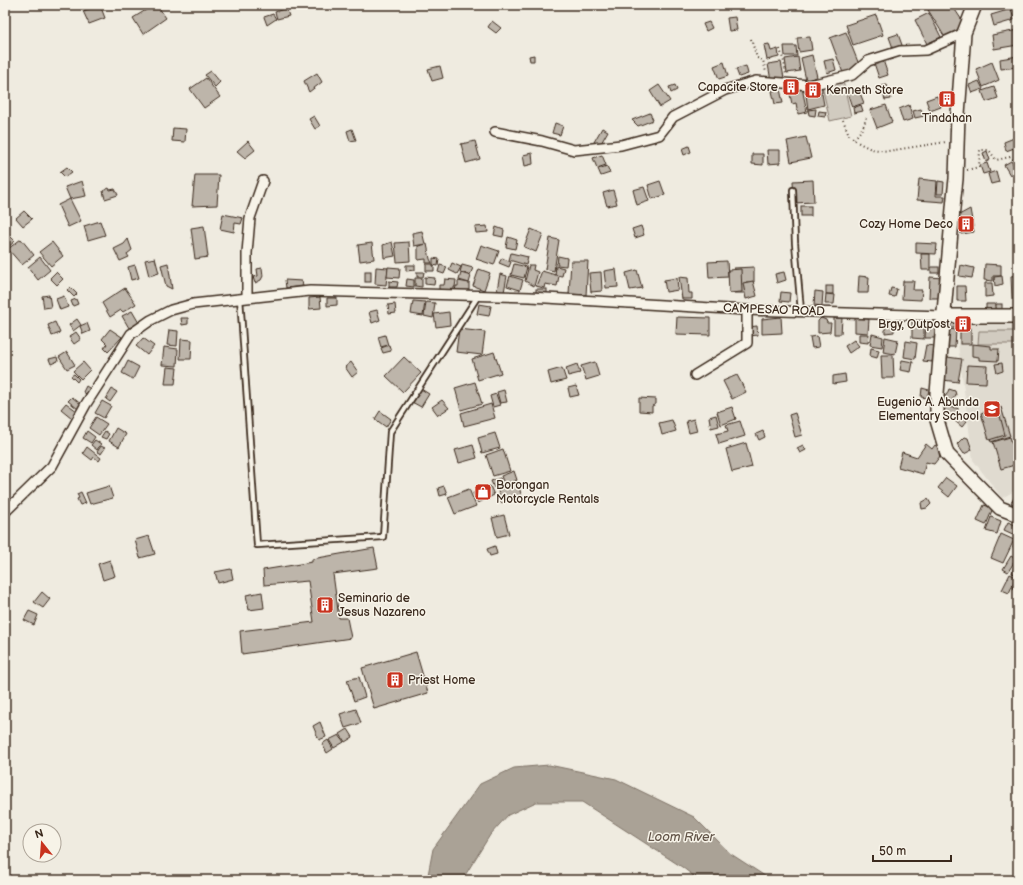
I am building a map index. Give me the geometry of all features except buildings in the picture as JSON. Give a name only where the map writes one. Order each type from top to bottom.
[{"type":"street","points":[[975,5],[964,32],[958,114],[956,173],[937,393],[937,420],[947,454],[1000,508],[1018,515]]},
{"type":"street","points":[[495,132],[542,141],[574,150],[621,145],[659,135],[673,117],[725,90],[756,81],[810,85],[852,75],[868,61],[900,51],[926,50],[964,32]]},
{"type":"street","points":[[244,298],[250,218],[263,181]]},
{"type":"street","name":"CAMPESAO ROAD","points":[[5,512],[52,466],[86,404],[131,334],[152,320],[171,310],[194,304],[310,291],[530,298],[747,310],[943,316],[1018,316]]},
{"type":"street","points":[[695,375],[747,343],[747,310]]},
{"type":"lane","points":[[793,190],[795,243],[801,311]]},
{"type":"lane","points":[[244,298],[257,545],[383,537],[390,432],[478,296]]},
{"type":"path","points":[[751,39],[757,58],[763,60],[766,77]]},
{"type":"path","points":[[780,49],[787,83]]},
{"type":"path","points":[[854,139],[861,132],[866,118]]},
{"type":"path","points":[[843,120],[849,135],[859,143],[871,149],[888,151],[957,140]]},
{"type":"path","points":[[956,173],[979,167],[980,150],[989,150],[996,160],[1010,157],[1018,164]]},
{"type":"shaded area","points":[[843,81],[851,116],[830,121],[822,86]]},
{"type":"shaded area","name":"Eugenio A. Abunda Elementary School","points":[[1018,323],[1018,489],[1002,498],[973,460],[958,344],[961,324]]},
{"type":"shaded area","points":[[979,331],[1018,331],[1018,344],[978,344]]},
{"type":"water","name":"Loom River","points":[[549,765],[616,779],[694,817],[731,854],[771,880],[699,880],[682,867],[582,802],[536,802],[508,815],[490,835],[464,877],[464,880],[427,880],[433,849],[480,784],[514,768]]},
{"type":"place","name":"Capacite Store","points":[[791,87]]},
{"type":"place","name":"Kenneth Store","points":[[813,90]]},
{"type":"place","name":"Tindahan","points":[[947,99]]},
{"type":"place","name":"Cozy Home Deco","points":[[966,224]]},
{"type":"place","name":"Brgy, Outpost","points":[[963,324]]},
{"type":"place","name":"Eugenio A. Abunda Elementary School","points":[[992,409]]},
{"type":"place","name":"Borongan Motorcycle Rentals","points":[[483,492]]},
{"type":"place","name":"Seminario de Jesus Nazareno","points":[[325,605]]},
{"type":"place","name":"Priest Home","points":[[395,680]]}]
